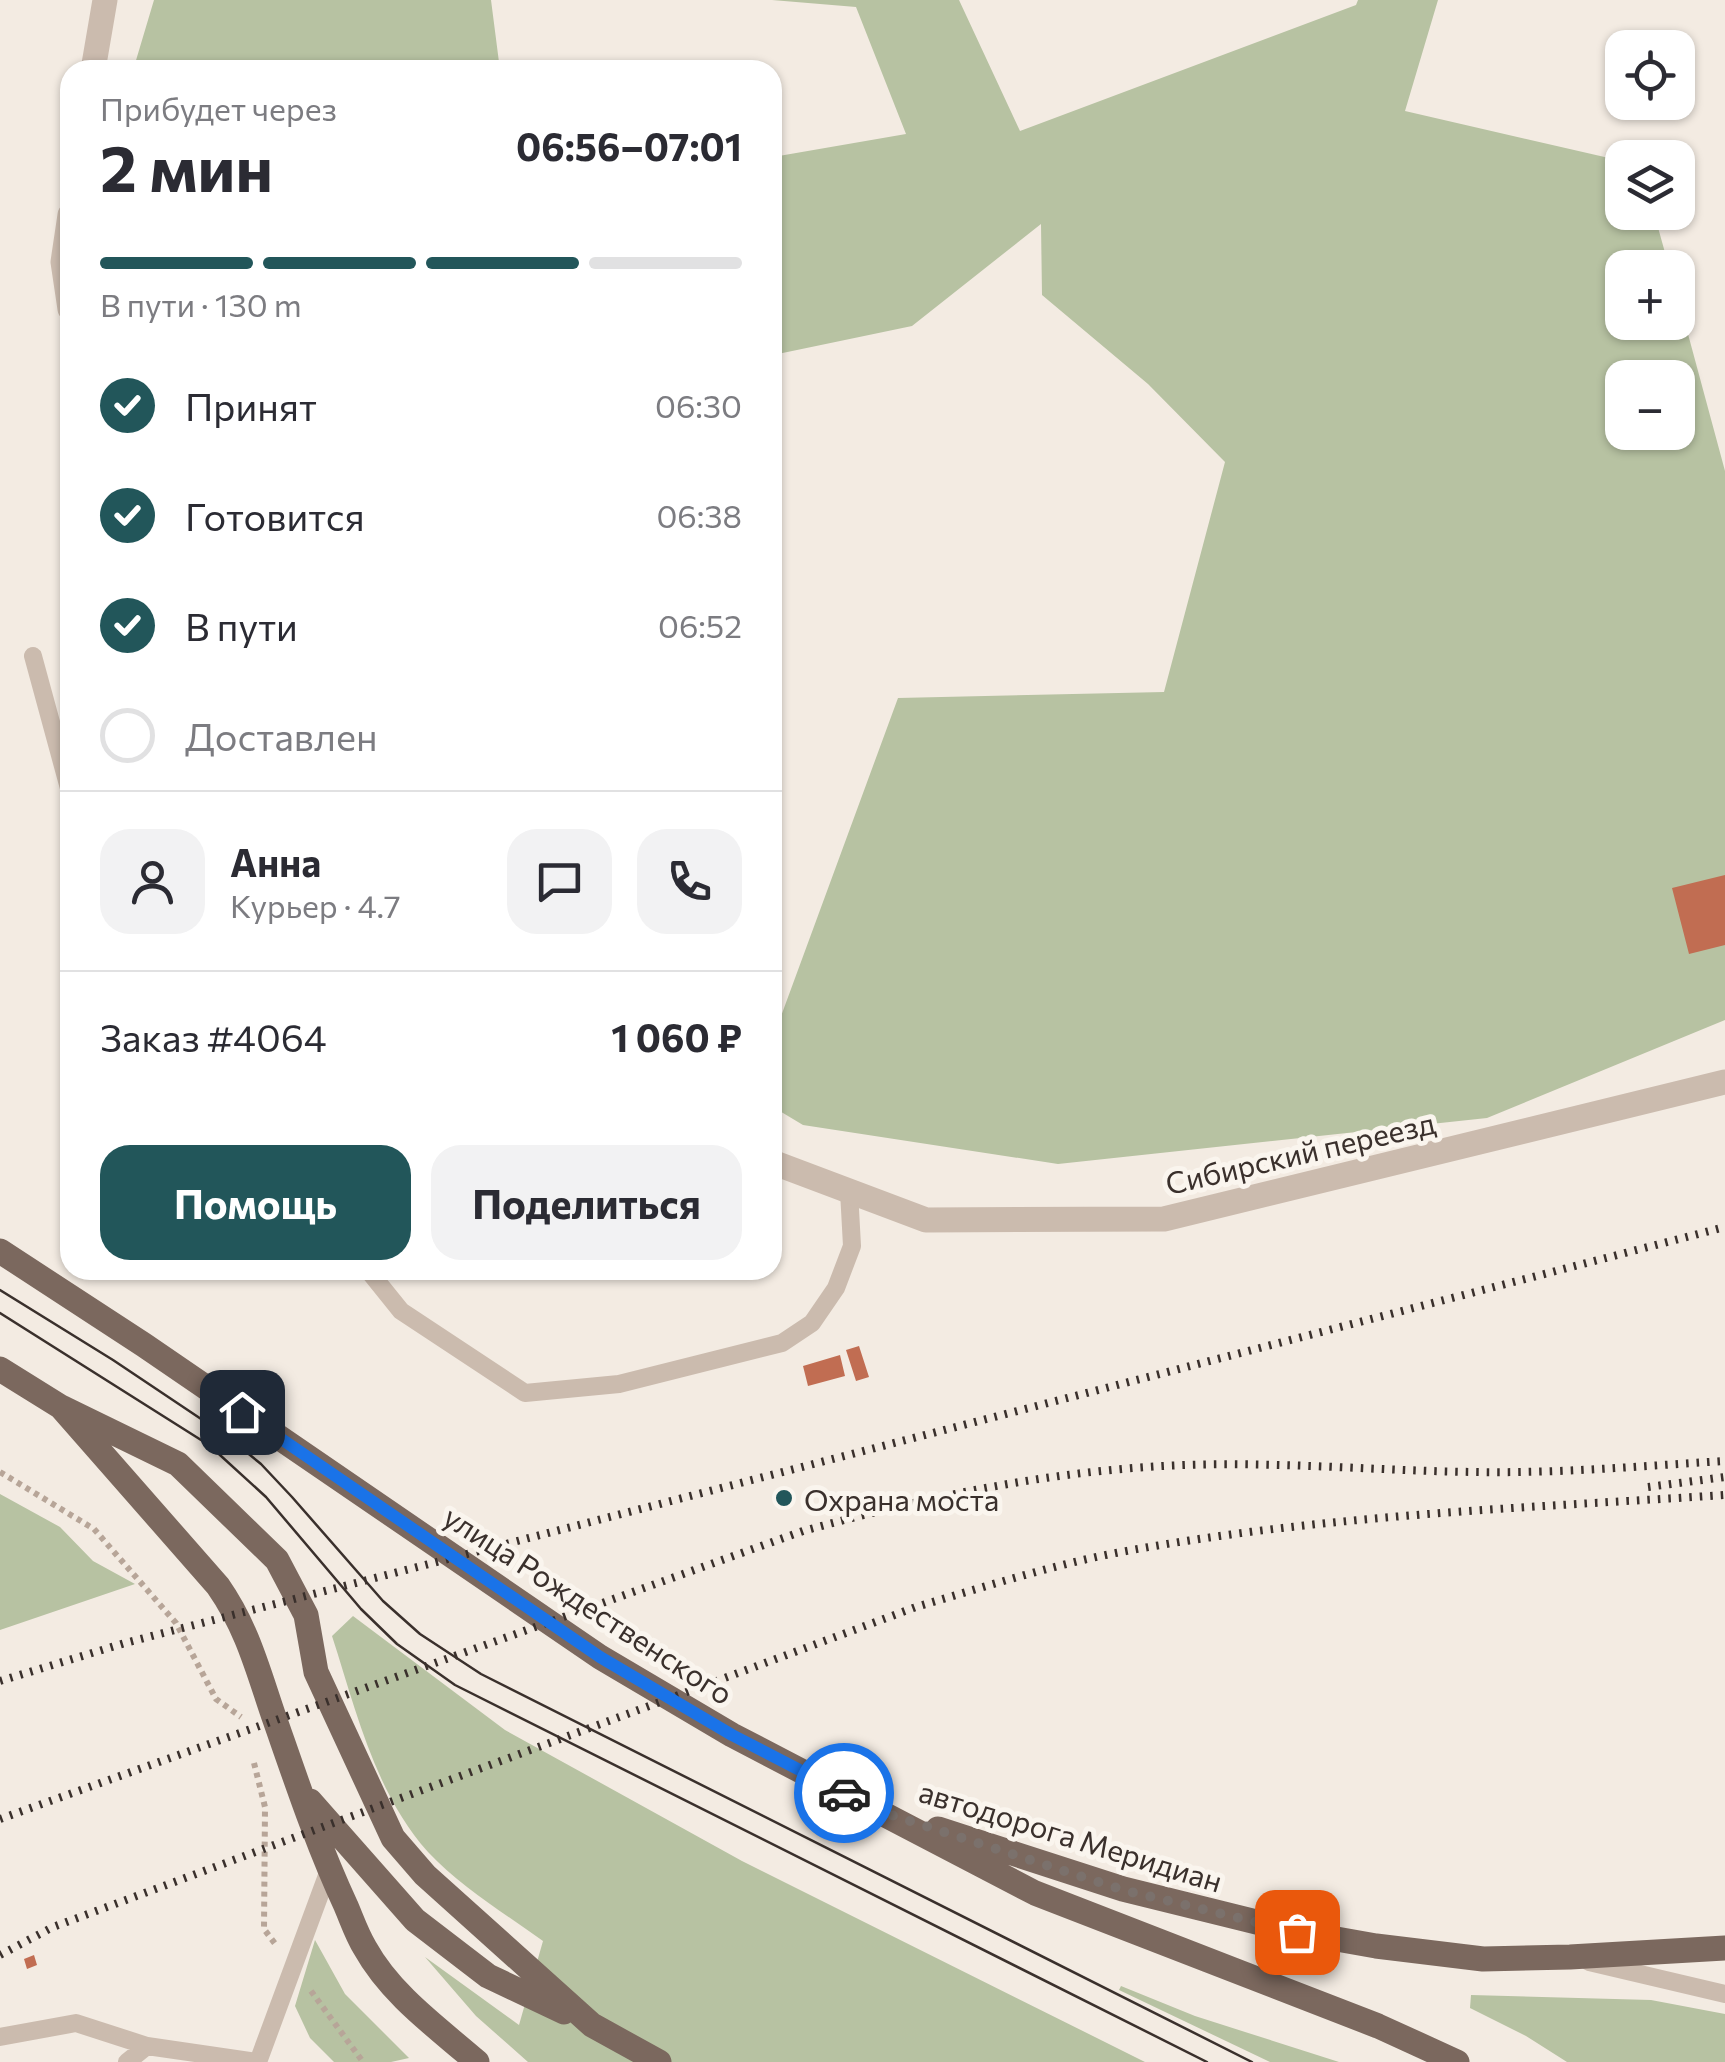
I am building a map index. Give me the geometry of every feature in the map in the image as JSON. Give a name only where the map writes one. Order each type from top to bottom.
[{"type":"main road","name":"улица Рождественского","points":[[0,1251],[600,1657],[732,1735],[1035,1892],[1378,2026],[1457,2062]]},
{"type":"main road","points":[[0,1369],[61,1407],[178,1464],[277,1560],[306,1615],[316,1672],[393,1838],[425,1876],[592,2025]]},
{"type":"main road","points":[[61,1407],[218,1586],[234,1610],[249,1639],[329,1870],[365,1949],[386,1980],[478,2062]]},
{"type":"main road","points":[[299,1789],[414,1920],[488,1976],[659,2062]]},
{"type":"main road","name":"автодорога Меридиан","points":[[876,1810],[1123,1890],[1297,1932],[1376,1946],[1483,1959],[1725,1948]]},
{"type":"street","points":[[95,60],[106,0]]},
{"type":"street","name":"Сибирский переезд","points":[[782,1166],[926,1220],[1164,1219],[1725,1082]]},
{"type":"lane","points":[[33,656],[60,755]]},
{"type":"lane","points":[[376,1280],[401,1311],[525,1393],[619,1384],[782,1343],[812,1324],[836,1288],[852,1246],[849,1191]]},
{"type":"lane","points":[[0,2037],[76,2023],[147,2046],[257,2062],[329,1870]]},
{"type":"lane","points":[[1570,1957],[1725,1994]]},
{"type":"lane","points":[[127,2062],[147,2046]]},
{"type":"path","points":[[0,1472],[94,1529],[176,1624],[216,1700],[242,1718]]},
{"type":"path","points":[[251,1754],[265,1808],[264,1929],[363,2062]]},
{"type":"green space","points":[[154,0],[491,0],[499,60],[136,60]]},
{"type":"green space","points":[[772,0],[959,0],[1020,131],[1356,5],[1358,0],[1438,0],[1405,111],[1605,157],[1605,230],[1659,230],[1664,250],[1605,250],[1605,340],[1690,340],[1725,471],[1725,1020],[1487,1118],[1058,1164],[803,1125],[782,1112],[782,1014],[898,698],[1164,692],[1225,462],[1148,384],[1042,295],[1041,224],[912,326],[782,353],[782,155],[906,134],[856,7]]},
{"type":"green space","points":[[0,1494],[60,1527],[93,1561],[135,1584],[0,1630]]},
{"type":"green space","points":[[353,1616],[505,1730],[742,1861],[1145,2062],[528,2062],[476,2016],[425,1957],[519,2025],[543,1941],[454,1877],[428,1852],[394,1804],[369,1750],[332,1636]]},
{"type":"green space","points":[[315,1940],[345,1994],[409,2058],[391,2062],[334,2062],[310,2038],[295,2006]]},
{"type":"green space","points":[[1121,1986],[1195,2016],[1339,2062],[1270,2062],[1119,1990]]},
{"type":"green space","points":[[1471,1995],[1651,2000],[1725,2014],[1725,2062],[1567,2062],[1470,2008]]},
{"type":"building","points":[[1725,875],[1725,945],[1689,954],[1672,888]]},
{"type":"building","points":[[859,1346],[869,1377],[856,1381],[846,1350]]},
{"type":"building","points":[[840,1355],[845,1376],[808,1386],[803,1366]]},
{"type":"building","name":"Охрана моста","points":[[787,1491],[790,1501],[780,1505],[777,1494]]},
{"type":"building","points":[[34,1955],[37,1965],[27,1969],[24,1959]]},
{"type":"tram line","points":[[0,1290],[228,1437],[261,1464],[383,1601],[420,1634],[481,1674],[1252,2062]]},
{"type":"tram line","points":[[0,1313],[209,1445],[266,1497],[361,1609],[397,1644],[455,1685],[1207,2062]]},
{"type":"railway","points":[[0,1681],[125,1643],[1725,1227]]},
{"type":"railway","points":[[0,1819],[803,1531],[930,1499],[1059,1476],[1147,1467],[1287,1465],[1520,1472],[1725,1461]]},
{"type":"railway","points":[[1648,1487],[1725,1477]]},
{"type":"railway","points":[[0,1955],[53,1927],[916,1607],[1044,1570],[1121,1552],[1271,1529],[1725,1495]]},
{"type":"way so far","points":[[844,1793],[876,1810],[1123,1890],[1297,1932]]},
{"type":"place","name":"Охрана моста","points":[[784,1498]]},
{"type":"route","points":[[242,1412],[600,1657],[732,1735],[844,1793]]}]
